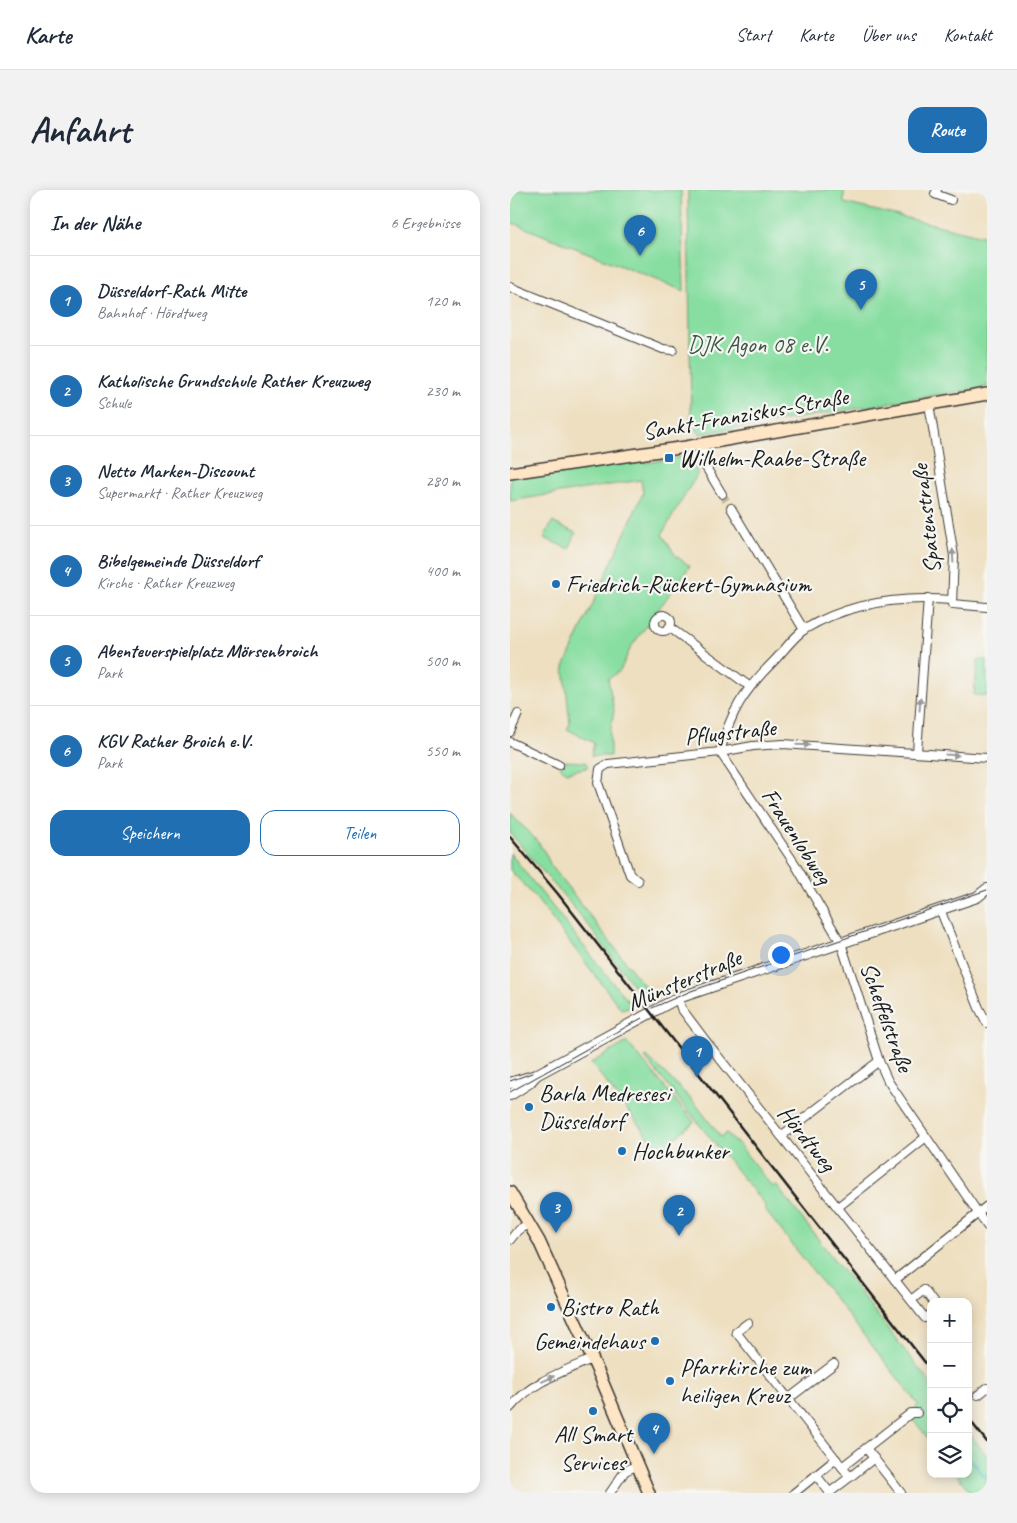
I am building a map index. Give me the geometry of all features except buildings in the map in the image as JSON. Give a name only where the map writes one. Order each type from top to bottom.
[{"type":"main road","name":"Sankt-Franziskus-Straße","points":[[510,473],[702,444],[987,394]]},
{"type":"main road","points":[[510,1192],[528,1224],[592,1359],[649,1493]]},
{"type":"street","points":[[936,190],[935,194],[951,200]]},
{"type":"street","points":[[510,286],[663,349],[674,350]]},
{"type":"street","name":"Spatenstraße","points":[[804,630],[874,602],[928,598],[952,602],[954,556],[929,404]]},
{"type":"street","points":[[702,444],[704,464],[722,494]]},
{"type":"street","points":[[720,752],[727,724],[749,686],[804,630],[731,508]]},
{"type":"street","name":"Spatenstraße","points":[[917,752],[928,598]]},
{"type":"street","points":[[952,602],[987,607]]},
{"type":"street","points":[[669,627],[749,686]]},
{"type":"street","points":[[510,732],[518,714]]},
{"type":"street","points":[[510,742],[559,765]]},
{"type":"street","name":"Pflugstraße","points":[[638,881],[630,875],[598,783],[600,769],[608,764],[783,744],[987,758]]},
{"type":"street","name":"Frauenlobweg","points":[[720,752],[795,864],[841,943]]},
{"type":"street","name":"Münsterstraße","points":[[510,1083],[536,1075],[678,998],[976,897],[987,889]]},
{"type":"street","points":[[976,897],[987,900]]},
{"type":"street","points":[[940,909],[979,1008],[987,1023]]},
{"type":"street","name":"Scheffelstraße","points":[[841,943],[879,1060],[900,1099],[987,1226]]},
{"type":"street","name":"Hördtweg","points":[[678,998],[681,1008],[702,1036],[924,1318],[927,1316]]},
{"type":"street","points":[[781,1136],[879,1060]]},
{"type":"street","name":"Münsterstraße","points":[[510,1095],[529,1083],[536,1075]]},
{"type":"street","points":[[838,1207],[926,1138]]},
{"type":"street","points":[[895,1280],[987,1206]]},
{"type":"street","points":[[510,1240],[528,1224]]},
{"type":"street","points":[[910,1300],[924,1290],[930,1298]]},
{"type":"street","points":[[748,1323],[736,1332],[850,1477]]},
{"type":"street","points":[[510,1408],[519,1397],[535,1385],[592,1359]]},
{"type":"street","points":[[788,1399],[834,1364]]},
{"type":"street","points":[[978,1395],[987,1388]]},
{"type":"street","points":[[842,1467],[911,1414],[917,1413]]},
{"type":"street","points":[[866,1448],[902,1493]]},
{"type":"street","points":[[816,1475],[829,1493],[874,1458]]},
{"type":"street","points":[[794,1493],[836,1459]]},
{"type":"street","points":[[610,1493],[623,1473],[638,1465]]},
{"type":"green space","points":[[510,190],[681,190],[684,291],[510,222]]},
{"type":"green space","name":"DJK Agon 08 e.V.","points":[[688,190],[844,190],[844,203],[987,237],[987,387],[700,434],[691,422]]},
{"type":"green space","points":[[682,457],[694,466],[698,473],[662,534],[676,556],[690,566],[631,647],[620,671],[608,679],[614,710],[610,733],[610,756],[591,756],[594,743],[567,729],[570,724],[564,667],[643,493],[641,480],[510,501],[510,476],[611,461],[644,460],[645,463]]},
{"type":"green space","points":[[552,522],[576,533],[569,549],[544,538]]},
{"type":"green space","points":[[978,660],[987,660],[987,696],[974,695]]},
{"type":"green space","points":[[564,761],[585,762],[588,766],[567,772],[560,767]]},
{"type":"green space","points":[[510,813],[543,849],[550,864],[652,996],[643,998],[580,915],[510,833]]},
{"type":"green space","points":[[510,853],[633,1006],[621,1009],[535,897],[510,870]]},
{"type":"green space","points":[[627,1042],[694,1122],[659,1151],[591,1063]]},
{"type":"green space","points":[[647,1056],[694,1102],[721,1137],[727,1133],[734,1142],[737,1142],[772,1187],[776,1185],[927,1379],[927,1437],[912,1418],[918,1404],[765,1210],[765,1205],[645,1058]]},
{"type":"green space","points":[[972,1437],[987,1456],[987,1479],[972,1462]]},
{"type":"green space","points":[[972,1462],[987,1481],[987,1493],[971,1493],[959,1478],[972,1478]]},
{"type":"waterway","points":[[972,1460],[987,1480]]},
{"type":"tunnel","points":[[722,494],[731,508]]},
{"type":"tram line","points":[[652,1008],[691,991],[987,890]]},
{"type":"tram line","points":[[510,1092],[642,1018]]},
{"type":"tram line","points":[[510,1081],[532,1073]]},
{"type":"railway","points":[[510,837],[558,894],[927,1365]]},
{"type":"railway","points":[[972,1423],[987,1442]]},
{"type":"place","name":"KGV Rather Broich e.V.","points":[[640,256]]},
{"type":"place","name":"Abenteuerspielplatz Mörsenbroich","points":[[861,310]]},
{"type":"place","name":"Wilhelm-Raabe-Straße","points":[[669,458]]},
{"type":"place","name":"Friedrich-Rückert-Gymnasium","points":[[556,584]]},
{"type":"place","name":"Düsseldorf-Rath Mitte","points":[[697,1077]]},
{"type":"place","name":"Barla Medresesi Düsseldorf","points":[[529,1107]]},
{"type":"place","name":"Hochbunker","points":[[622,1151]]},
{"type":"place","name":"Netto Marken-Discount","points":[[556,1233]]},
{"type":"place","name":"Katholische Grundschule Rather Kreuzweg","points":[[679,1236]]},
{"type":"place","name":"Bistro Rath","points":[[551,1307]]},
{"type":"place","name":"Gemeindehaus","points":[[655,1341]]},
{"type":"place","name":"Pfarrkirche zum heiligen Kreuz","points":[[670,1381]]},
{"type":"place","name":"All Smart Services","points":[[593,1411]]},
{"type":"place","name":"Bibelgemeinde Düsseldorf","points":[[654,1454]]}]
